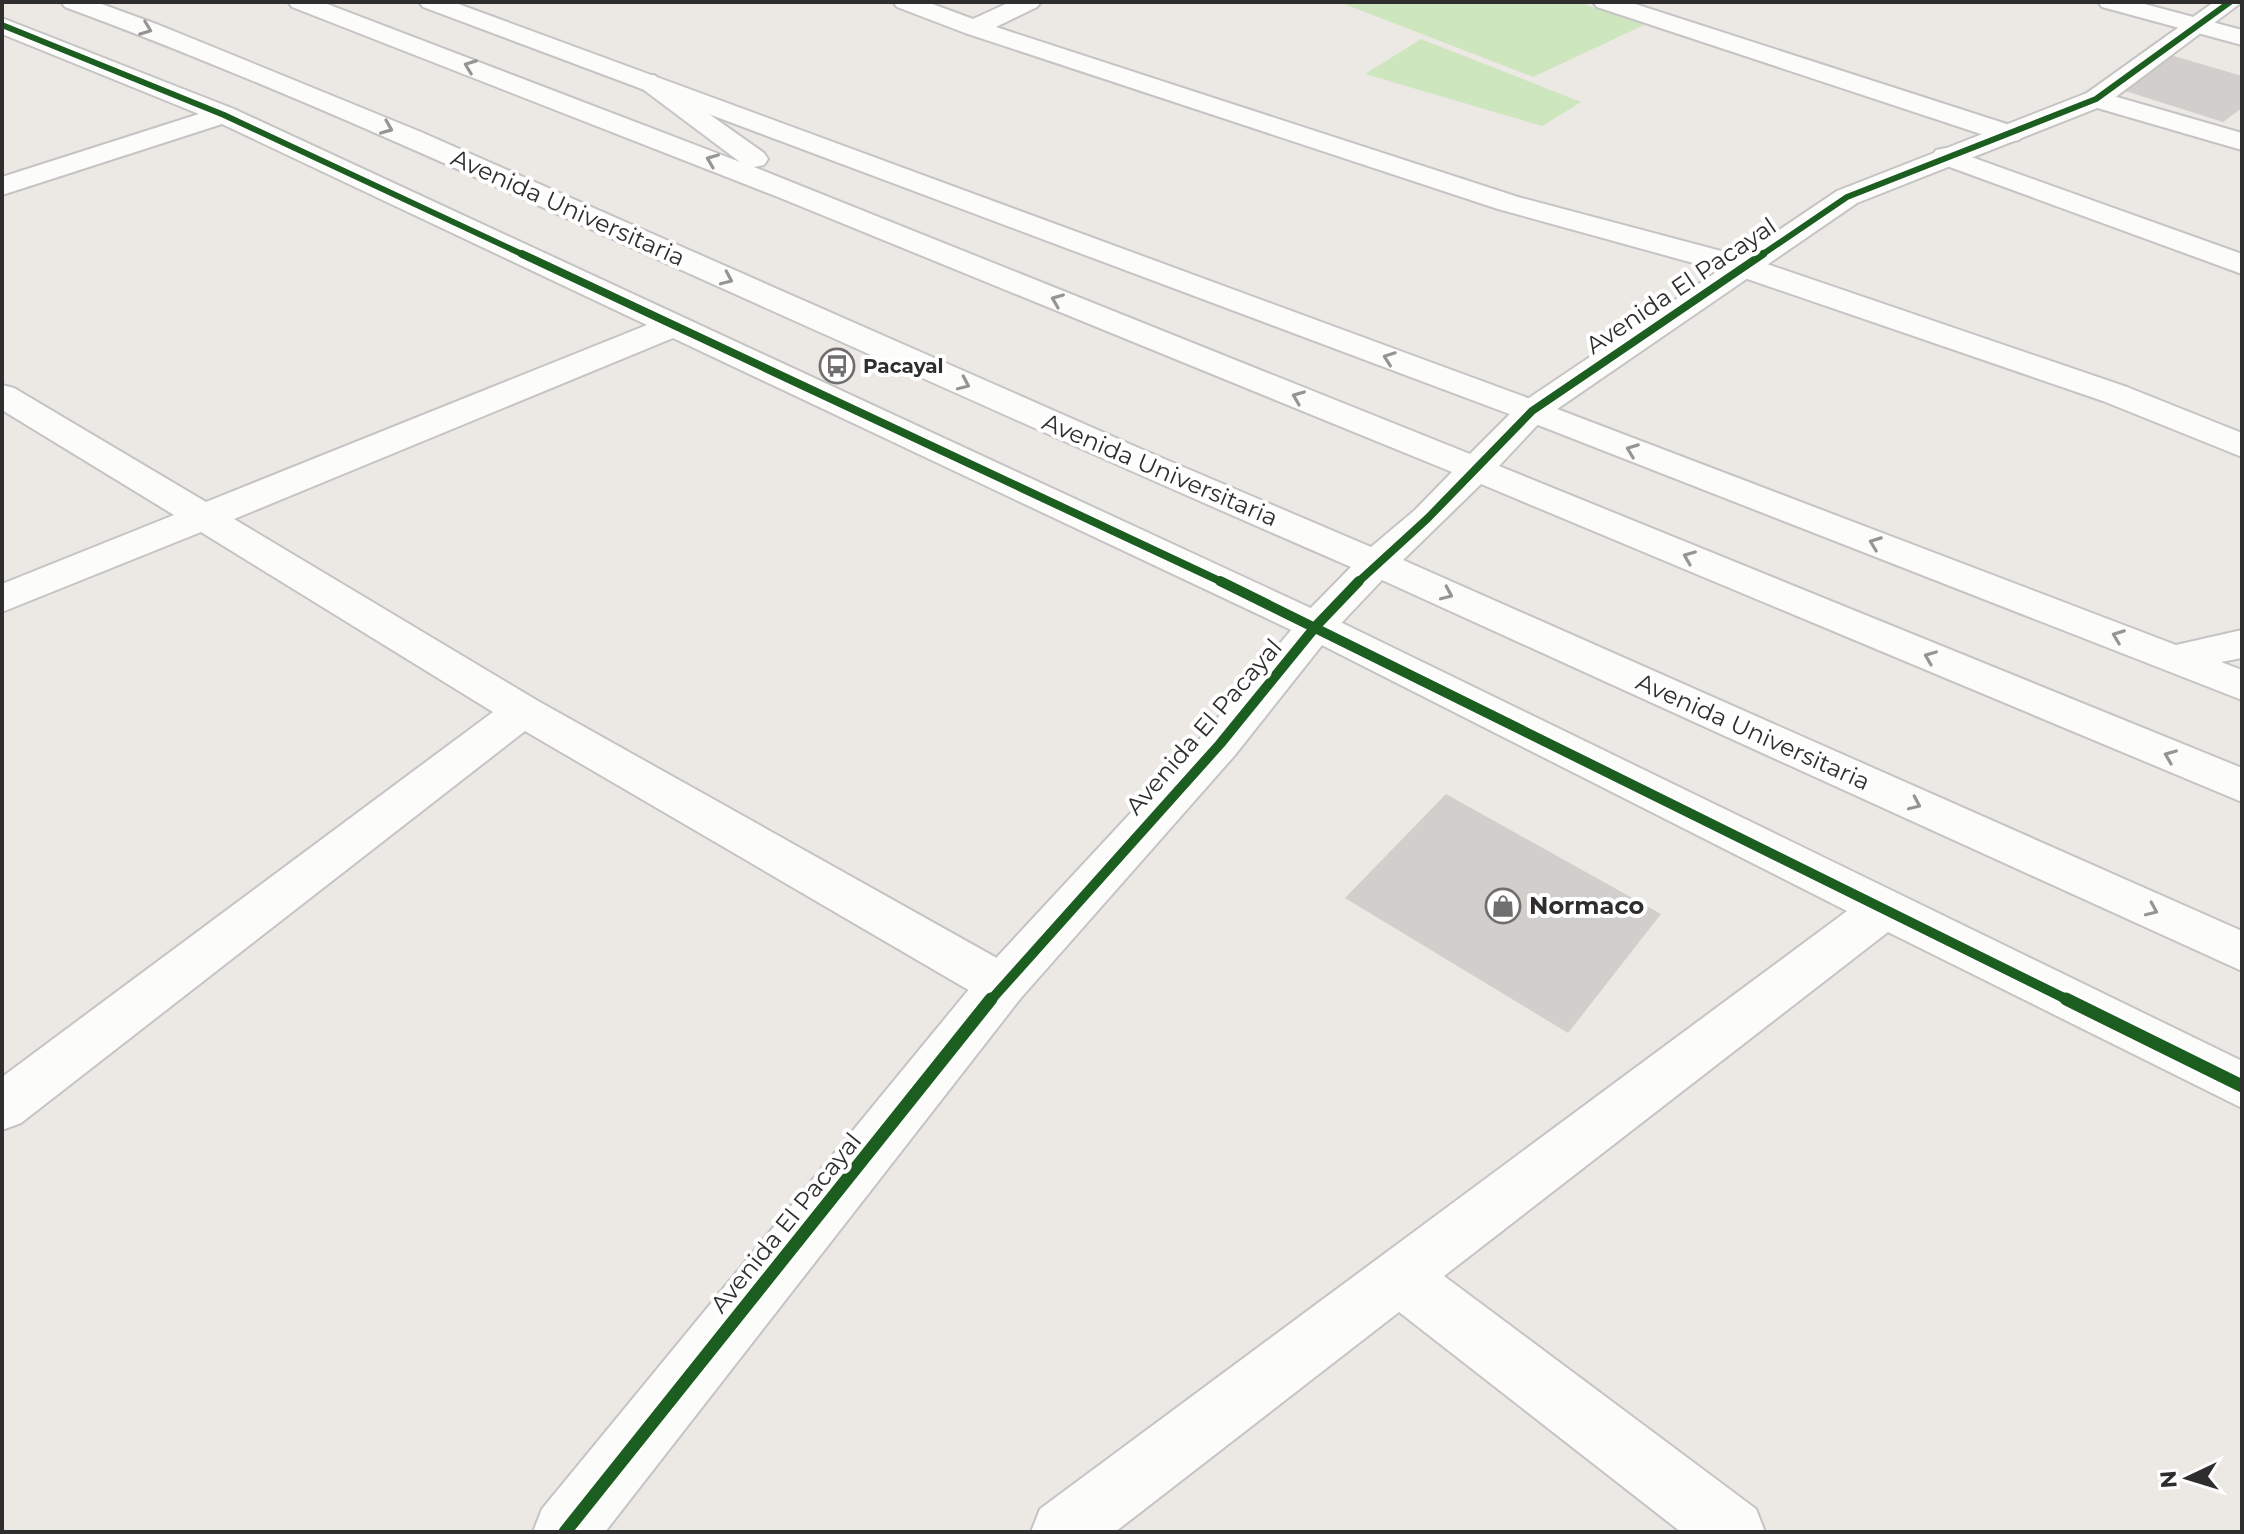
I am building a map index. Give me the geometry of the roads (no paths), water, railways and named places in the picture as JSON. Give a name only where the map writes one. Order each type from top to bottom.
[{"type":"street","name":"Avenida Universitaria","points":[[73,2],[150,30],[411,138],[1128,457],[1376,563],[2242,952]]},
{"type":"street","points":[[300,2],[614,120],[1474,469],[2242,786]]},
{"type":"street","points":[[431,2],[1532,411],[2242,686]]},
{"type":"street","points":[[905,2],[974,28],[1508,203],[1744,267],[2115,394],[2242,446]]},
{"type":"street","points":[[974,28],[1029,2]]},
{"type":"street","points":[[1605,2],[2009,134]]},
{"type":"street","points":[[2110,2],[2242,38]]},
{"type":"street","name":"Avenida El Pacayal","points":[[565,1532],[1002,985],[1220,744],[1316,626],[1376,563],[1428,518],[1532,411],[1847,197],[2096,99],[2230,2]]},
{"type":"street","points":[[2,25],[224,115],[1316,626],[2242,1086]]},
{"type":"street","points":[[645,81],[811,200]]},
{"type":"street","points":[[2096,99],[2242,142]]},
{"type":"street","points":[[2,186],[224,115]]},
{"type":"street","points":[[1946,156],[2242,265]]},
{"type":"street","points":[[2,599],[672,327]]},
{"type":"street","points":[[2,395],[523,711],[1002,985]]},
{"type":"street","points":[[2175,659],[2242,644]]},
{"type":"street","points":[[2,1107],[523,711]]},
{"type":"street","points":[[1063,1532],[1887,907]]},
{"type":"street","points":[[1398,1276],[1733,1532]]},
{"type":"place","name":"Pacayal","points":[[837,366]]},
{"type":"place","name":"Normaco","points":[[1503,906]]}]
